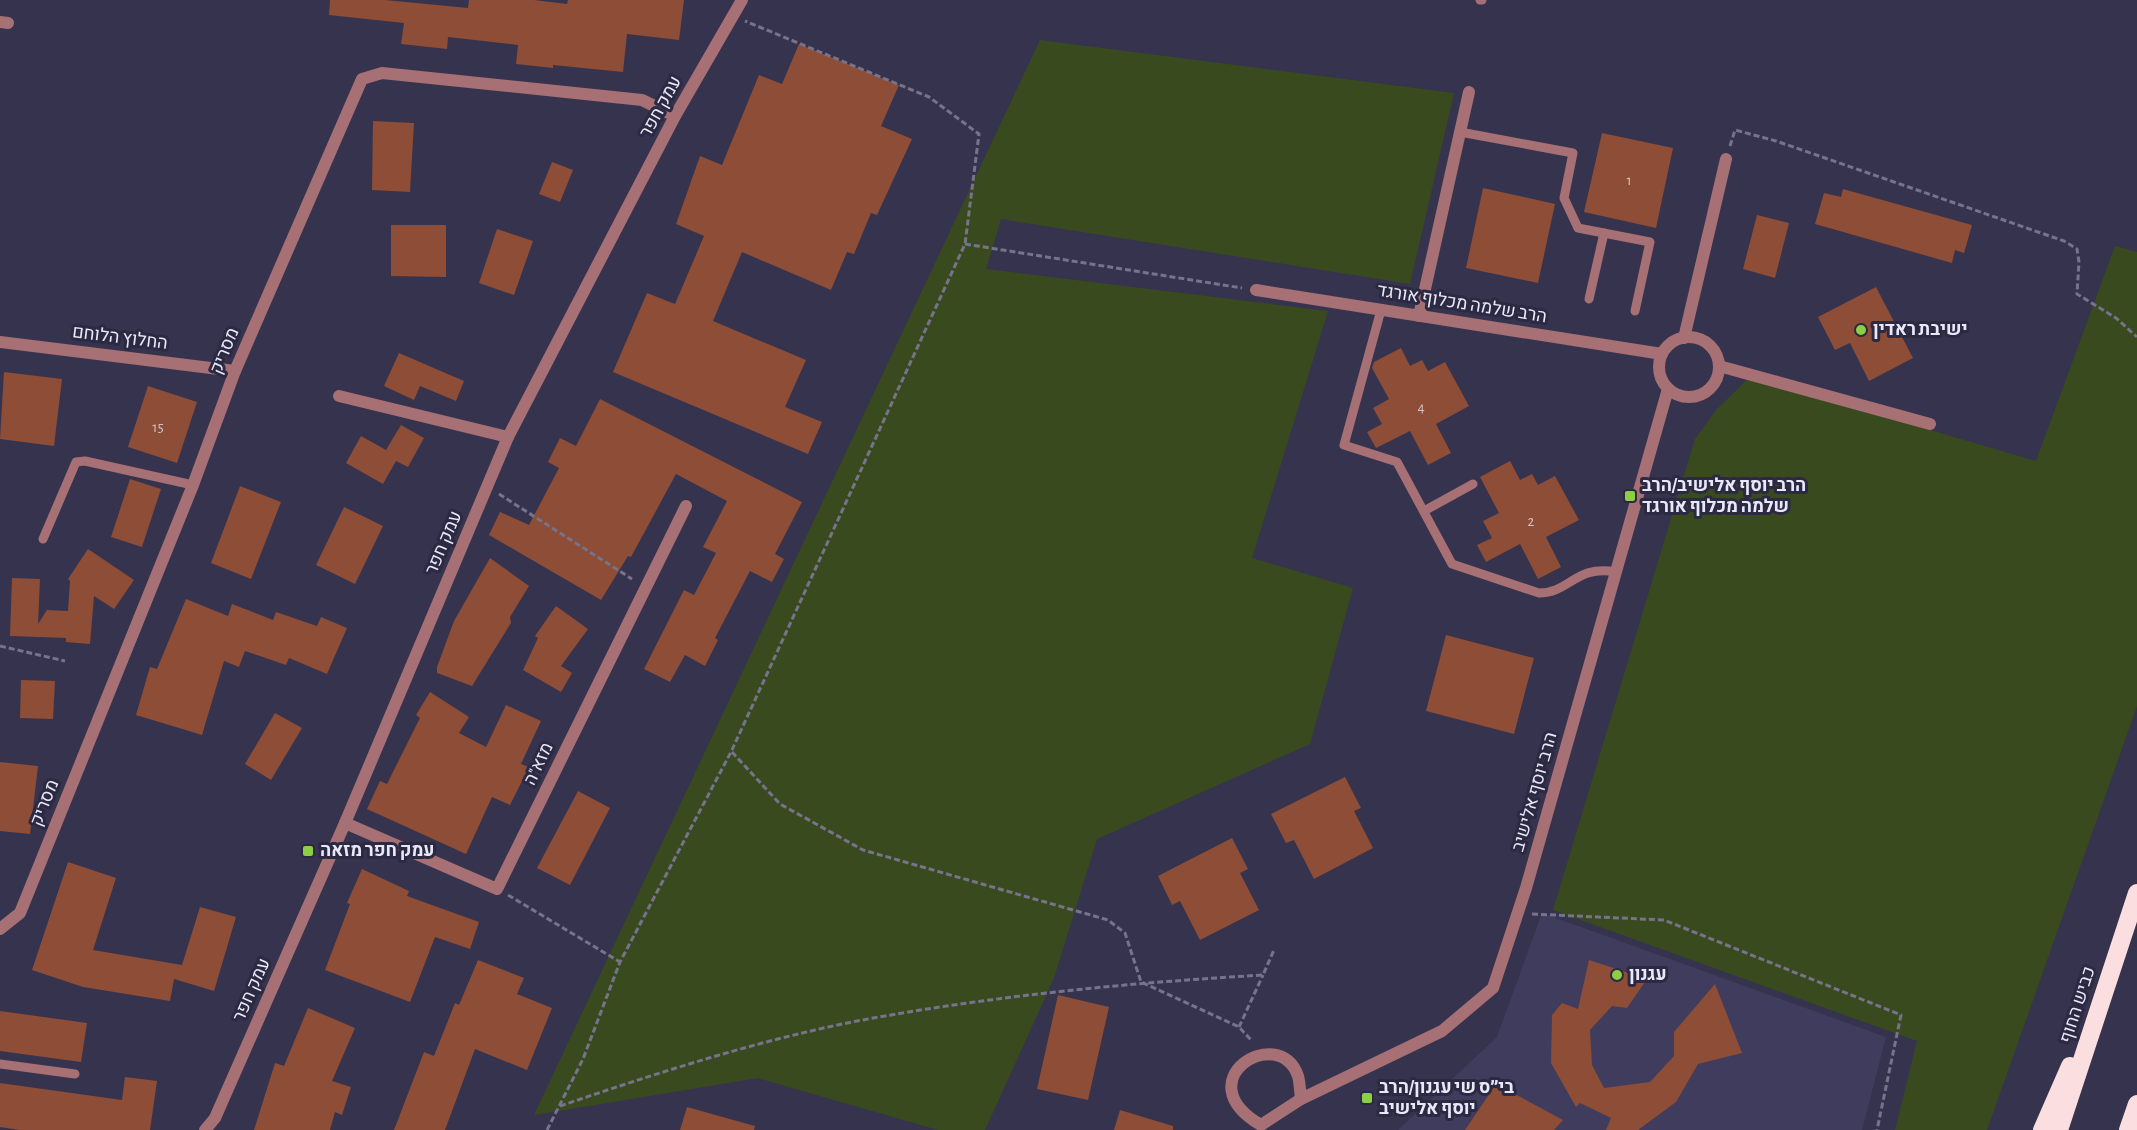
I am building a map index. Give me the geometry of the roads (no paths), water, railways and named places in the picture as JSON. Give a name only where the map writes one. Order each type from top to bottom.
[{"type":"highway","name":"כביש החוף","points":[[2059,1130],[2137,893]]},
{"type":"highway","points":[[2042,1130],[2115,959]]},
{"type":"highway","points":[[2127,1130],[2137,1104]]},
{"type":"street","name":"עמק חפר","points":[[205,1130],[214,1124],[345,823],[508,437],[675,116],[742,0]]},
{"type":"street","name":"מסריק","points":[[0,929],[20,913],[193,485],[235,371],[362,79],[382,72],[642,100],[675,116]]},
{"type":"street","points":[[1419,316],[1469,92]]},
{"type":"street","points":[[1684,338],[1726,159]]},
{"type":"street","name":"הרב שלמה מכלוף אורגד","points":[[1256,290],[1662,354]]},
{"type":"street","points":[[1684,338],[1703,341],[1712,348],[1719,366],[1713,386],[1696,397],[1686,397],[1668,389],[1659,373],[1662,354],[1675,341],[1684,338]]},
{"type":"street","name":"החלוץ הלוחם","points":[[0,342],[235,371]]},
{"type":"street","points":[[1719,366],[1930,424]]},
{"type":"street","name":"הרב יוסף אלישיב","points":[[1301,1099],[1442,1031],[1493,988],[1518,913],[1668,389]]},
{"type":"street","points":[[339,396],[508,437]]},
{"type":"street","name":"מזא\"ה","points":[[345,823],[497,889],[686,506]]},
{"type":"street","points":[[1263,1053],[1275,1054],[1293,1067],[1298,1077],[1301,1099],[1260,1127],[1241,1112],[1235,1103],[1232,1081],[1242,1062],[1263,1053]]},
{"type":"lane","points":[[1460,132],[1573,153],[1564,198],[1578,228],[1650,242],[1635,311]]},
{"type":"lane","points":[[1589,299],[1604,233]]},
{"type":"lane","points":[[1381,310],[1344,445],[1397,462],[1452,564],[1539,593],[1548,593],[1591,570],[1616,572]]},
{"type":"lane","points":[[43,539],[76,462],[86,461],[193,485]]},
{"type":"lane","points":[[1424,511],[1473,484]]},
{"type":"lane","points":[[0,1064],[75,1074]]},
{"type":"place","name":"ישיבת ראדין","points":[[1861,330]]},
{"type":"place","name":"הרב יוסף אלישיב/הרב שלמה מכלוף אורגד","points":[[1630,496]]},
{"type":"place","name":"עמק חפר מזאה","points":[[308,851]]},
{"type":"place","name":"עגנון","points":[[1617,975]]},
{"type":"place","name":"בי״ס שי עגנון/הרב יוסף אלישיב","points":[[1367,1098]]}]
